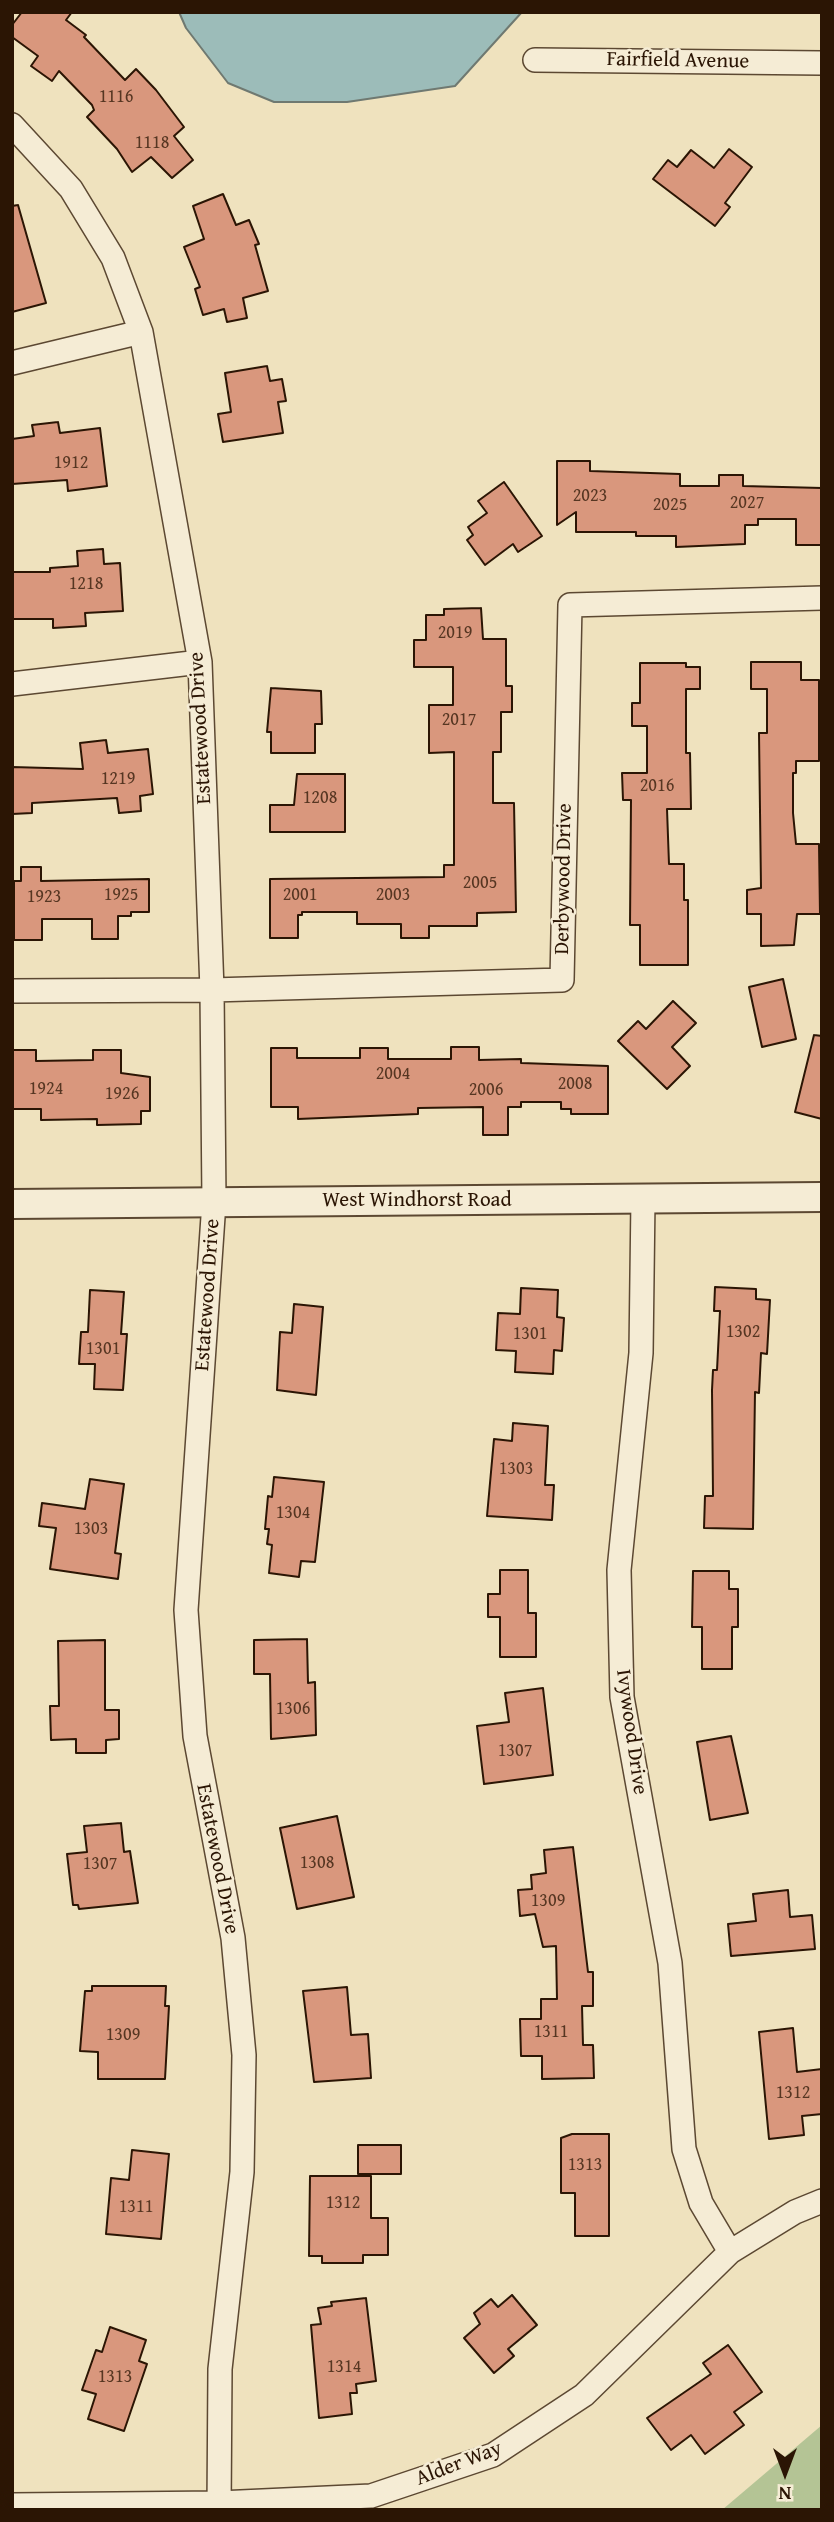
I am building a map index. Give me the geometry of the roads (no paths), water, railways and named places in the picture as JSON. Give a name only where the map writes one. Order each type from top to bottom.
[{"type":"street","name":"Fairfield Avenue","points":[[534,60],[822,63]]},
{"type":"street","name":"Estatewood Drive","points":[[12,125],[71,189],[113,258],[141,332],[200,662],[212,990],[214,1202],[187,1610],[195,1737],[233,1938],[244,2055],[242,2172],[220,2369],[219,2507]]},
{"type":"street","points":[[12,363],[141,332]]},
{"type":"street","name":"Derbywood Drive","points":[[12,991],[212,990],[562,980],[570,605],[822,598]]},
{"type":"street","points":[[12,684],[200,662]]},
{"type":"street","name":"West Windhorst Road","points":[[12,1204],[822,1197]]},
{"type":"street","name":"Ivywood Drive","points":[[643,1199],[641,1353],[619,1570],[622,1697],[670,1963],[684,2149],[701,2203],[730,2252]]},
{"type":"street","name":"Alder Way","points":[[12,2505],[219,2507],[371,2496],[493,2455],[584,2395],[730,2252],[795,2212],[822,2200]]},
{"type":"water","points":[[179,12],[522,12],[455,86],[347,102],[274,102],[228,83],[186,28]]}]
